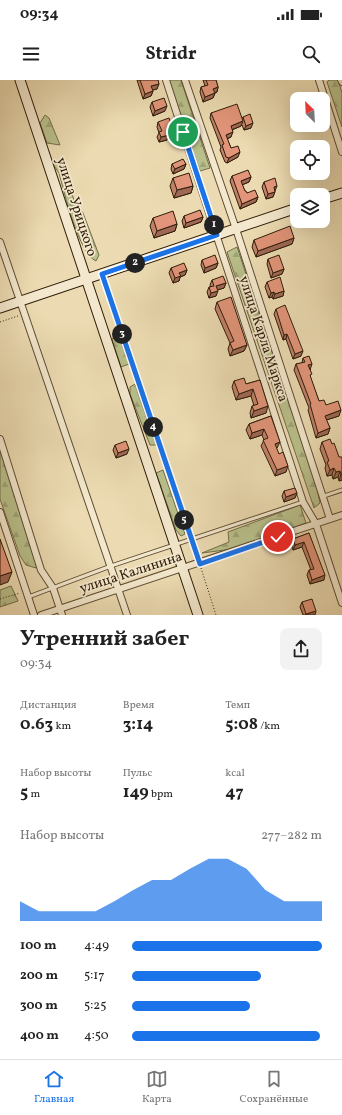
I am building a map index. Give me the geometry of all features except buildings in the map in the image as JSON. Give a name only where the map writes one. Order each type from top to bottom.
[{"type":"street","name":"улица Урицкого","points":[[20,80],[198,615]]},
{"type":"street","name":"улица Карла Маркса","points":[[166,80],[303,502],[316,524],[342,603]]},
{"type":"street","name":"улица Карла Маркса","points":[[185,80],[236,229],[324,496],[330,519]]},
{"type":"street","points":[[320,80],[342,152]]},
{"type":"street","points":[[330,197],[342,193]]},
{"type":"street","points":[[0,308],[290,210]]},
{"type":"street","points":[[0,242],[127,615]]},
{"type":"street","points":[[0,439],[41,570],[53,588],[61,612]]},
{"type":"street","name":"улица Калинина","points":[[41,615],[61,612],[118,590],[200,564],[342,515]]},
{"type":"street","points":[[1,516],[34,615]]},
{"type":"lane","points":[[324,496],[342,490]]},
{"type":"lane","points":[[31,596],[111,566],[303,502]]},
{"type":"path","points":[[102,274],[216,615]]},
{"type":"path","points":[[0,322],[25,314]]},
{"type":"path","points":[[0,599],[20,592]]},
{"type":"green space","points":[[169,80],[181,80],[210,168],[200,171],[173,97]]},
{"type":"green space","points":[[329,80],[338,80],[342,93],[342,127],[327,82]]},
{"type":"green space","points":[[45,115],[49,118],[60,145],[47,143],[40,123]]},
{"type":"green space","points":[[55,160],[62,165],[74,200],[83,213],[99,255],[96,261],[90,256],[78,235],[68,207],[59,173],[52,163]]},
{"type":"green space","points":[[237,247],[316,484],[320,503],[314,508],[227,252]]},
{"type":"green space","points":[[119,336],[129,364],[121,367],[112,339]]},
{"type":"green space","points":[[135,384],[156,445],[150,445],[130,394],[130,387]]},
{"type":"green space","points":[[0,443],[37,560],[36,568],[26,565],[20,556],[0,499]]},
{"type":"green space","points":[[163,470],[185,534],[181,536],[176,530],[156,473]]},
{"type":"green space","points":[[300,505],[306,523],[233,549],[202,553],[229,542],[228,532]]},
{"type":"green space","points":[[11,586],[18,601],[0,607],[0,590]]},
{"type":"route","points":[[183,132],[217,235],[102,274],[200,564],[278,537]]}]
